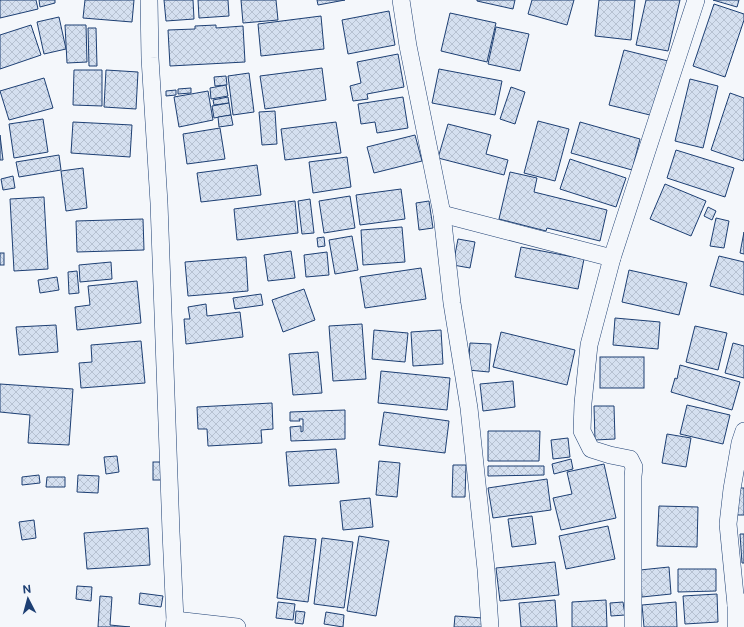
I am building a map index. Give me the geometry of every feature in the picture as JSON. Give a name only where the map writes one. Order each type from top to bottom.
[{"type":"street","points":[[149,0],[150,58],[159,211],[175,623],[237,627]]},
{"type":"street","points":[[401,0],[408,46],[442,214],[452,303],[469,408],[486,569],[490,627]]},
{"type":"street","points":[[633,627],[634,467],[630,459],[591,449],[582,431],[583,402],[589,345],[612,258],[696,0]]},
{"type":"street","points":[[442,214],[612,258]]},
{"type":"street","points":[[736,627],[740,604],[728,524],[732,489],[740,443],[744,431]]},
{"type":"building","points":[[0,0],[36,0],[38,9],[0,18]]},
{"type":"building","points":[[39,0],[55,0],[55,3],[40,7]]},
{"type":"building","points":[[85,0],[134,0],[132,22],[83,18]]},
{"type":"building","points":[[164,0],[193,0],[194,19],[166,21]]},
{"type":"building","points":[[198,0],[228,0],[229,16],[199,18]]},
{"type":"building","points":[[241,0],[276,0],[278,20],[243,23]]},
{"type":"building","points":[[317,0],[345,0],[318,5]]},
{"type":"building","points":[[477,0],[515,0],[513,9]]},
{"type":"building","points":[[532,0],[574,0],[567,25],[528,14]]},
{"type":"building","points":[[599,0],[635,0],[631,40],[595,36]]},
{"type":"building","points":[[646,0],[680,0],[668,51],[636,45]]},
{"type":"building","points":[[713,0],[739,0],[737,7]]},
{"type":"building","points":[[714,4],[744,14],[744,20],[725,77],[693,66]]},
{"type":"building","points":[[389,11],[395,45],[348,54],[342,20]]},
{"type":"building","points":[[450,13],[496,23],[487,62],[441,51]]},
{"type":"building","points":[[321,16],[324,49],[261,56],[258,24]]},
{"type":"building","points":[[59,17],[66,49],[44,54],[37,22]]},
{"type":"building","points":[[31,25],[41,55],[0,69],[0,35]]},
{"type":"building","points":[[65,25],[86,25],[87,62],[67,63]]},
{"type":"building","points":[[216,25],[216,28],[243,26],[245,62],[170,66],[168,30],[195,29],[195,26]]},
{"type":"building","points":[[496,27],[529,34],[520,71],[488,64]]},
{"type":"building","points":[[88,28],[96,28],[97,66],[89,66]]},
{"type":"building","points":[[624,50],[668,61],[654,116],[609,105]]},
{"type":"building","points":[[398,54],[404,87],[367,94],[368,99],[353,101],[350,86],[361,83],[357,62]]},
{"type":"building","points":[[322,68],[326,100],[265,109],[260,76]]},
{"type":"building","points":[[439,69],[502,81],[495,115],[432,103]]},
{"type":"building","points":[[74,70],[102,70],[102,106],[73,105]]},
{"type":"building","points":[[106,70],[138,72],[136,109],[104,107]]},
{"type":"building","points":[[249,73],[254,112],[233,115],[228,76]]},
{"type":"building","points":[[226,76],[227,85],[215,86],[214,77]]},
{"type":"building","points":[[44,78],[53,108],[9,120],[0,91]]},
{"type":"building","points":[[690,79],[718,86],[703,148],[675,141]]},
{"type":"building","points":[[226,85],[228,96],[211,99],[210,88]]},
{"type":"building","points":[[511,87],[525,92],[515,124],[500,119]]},
{"type":"building","points":[[191,88],[191,93],[178,94],[178,89]]},
{"type":"building","points":[[176,90],[176,95],[166,96],[166,91]]},
{"type":"building","points":[[208,91],[213,120],[179,127],[174,97]]},
{"type":"building","points":[[730,93],[744,98],[743,161],[711,150]]},
{"type":"building","points":[[228,97],[229,103],[214,105],[213,100]]},
{"type":"building","points":[[403,97],[408,128],[377,133],[375,122],[361,124],[358,104]]},
{"type":"building","points":[[229,103],[231,115],[214,118],[212,106]]},
{"type":"building","points":[[275,111],[277,144],[262,145],[259,112]]},
{"type":"building","points":[[231,115],[233,125],[219,127],[218,117]]},
{"type":"building","points":[[43,119],[48,152],[14,158],[9,124]]},
{"type":"building","points":[[538,121],[569,129],[555,181],[524,173]]},
{"type":"building","points":[[73,122],[132,125],[130,157],[71,153]]},
{"type":"building","points":[[336,122],[341,153],[285,160],[281,129]]},
{"type":"building","points":[[580,122],[640,139],[632,170],[571,153]]},
{"type":"building","points":[[448,124],[491,135],[486,154],[508,160],[504,175],[438,158]]},
{"type":"building","points":[[220,128],[225,159],[187,164],[183,134]]},
{"type":"building","points":[[0,135],[3,160],[0,160]]},
{"type":"building","points":[[415,135],[422,161],[374,173],[367,147]]},
{"type":"building","points":[[676,150],[734,168],[725,197],[667,178]]},
{"type":"building","points":[[59,155],[61,170],[19,177],[16,162]]},
{"type":"building","points":[[347,157],[351,187],[313,193],[309,162]]},
{"type":"building","points":[[570,159],[626,178],[616,207],[560,189]]},
{"type":"building","points":[[257,165],[261,195],[201,202],[197,173]]},
{"type":"building","points":[[83,168],[87,208],[66,211],[61,171]]},
{"type":"building","points":[[510,172],[537,178],[534,192],[607,210],[600,241],[547,228],[546,231],[499,219]]},
{"type":"building","points":[[13,176],[15,188],[3,190],[1,179]]},
{"type":"building","points":[[665,184],[706,201],[691,236],[650,219]]},
{"type":"building","points":[[401,189],[405,219],[360,225],[356,195]]},
{"type":"building","points":[[350,196],[355,228],[324,233],[319,201]]},
{"type":"building","points":[[44,197],[48,269],[14,271],[10,199]]},
{"type":"building","points":[[310,199],[314,233],[302,234],[298,201]]},
{"type":"building","points":[[295,201],[298,233],[237,240],[234,209]]},
{"type":"building","points":[[429,201],[433,228],[419,230],[416,203]]},
{"type":"building","points":[[708,207],[716,211],[712,220],[704,216]]},
{"type":"building","points":[[716,218],[729,221],[724,248],[710,246]]},
{"type":"building","points":[[143,219],[144,250],[77,252],[76,221]]},
{"type":"building","points":[[402,227],[405,262],[363,265],[361,230]]},
{"type":"building","points":[[744,232],[744,254],[740,253]]},
{"type":"building","points":[[352,236],[358,270],[335,274],[329,240]]},
{"type":"building","points":[[324,237],[325,246],[318,247],[317,238]]},
{"type":"building","points":[[458,239],[475,242],[470,268],[453,265]]},
{"type":"building","points":[[521,247],[584,259],[578,289],[515,277]]},
{"type":"building","points":[[291,251],[295,278],[268,281],[264,255]]},
{"type":"building","points":[[327,252],[329,275],[306,277],[304,255]]},
{"type":"building","points":[[0,253],[4,253],[4,265],[0,265]]},
{"type":"building","points":[[719,256],[744,262],[744,295],[710,286]]},
{"type":"building","points":[[246,257],[248,291],[188,296],[185,262]]},
{"type":"building","points":[[111,262],[112,279],[80,282],[79,265]]},
{"type":"building","points":[[421,268],[426,299],[365,308],[360,277]]},
{"type":"building","points":[[629,270],[687,283],[679,315],[622,302]]},
{"type":"building","points":[[77,271],[79,293],[69,294],[68,272]]},
{"type":"building","points":[[57,277],[59,290],[40,293],[38,280]]},
{"type":"building","points":[[137,281],[141,323],[77,330],[75,307],[90,305],[88,286]]},
{"type":"building","points":[[304,289],[315,320],[283,332],[272,300]]},
{"type":"building","points":[[261,294],[263,305],[235,309],[233,298]]},
{"type":"building","points":[[206,304],[207,316],[240,312],[243,337],[186,344],[184,319],[190,319],[188,307]]},
{"type":"building","points":[[615,318],[660,322],[658,349],[613,345]]},
{"type":"building","points":[[362,324],[366,379],[333,381],[329,326]]},
{"type":"building","points":[[56,325],[58,352],[19,355],[16,327]]},
{"type":"building","points":[[695,326],[727,333],[718,370],[686,362]]},
{"type":"building","points":[[374,330],[408,333],[405,362],[372,359]]},
{"type":"building","points":[[441,330],[443,364],[413,366],[411,332]]},
{"type":"building","points":[[501,332],[575,350],[567,385],[493,367]]},
{"type":"building","points":[[141,341],[145,383],[81,388],[79,363],[92,362],[91,345]]},
{"type":"building","points":[[470,343],[491,344],[489,372],[468,370]]},
{"type":"building","points":[[733,343],[744,346],[744,378],[725,373]]},
{"type":"building","points":[[318,352],[322,393],[293,395],[289,354]]},
{"type":"building","points":[[600,357],[644,357],[644,388],[600,388]]},
{"type":"building","points":[[680,365],[740,382],[732,410],[671,392],[675,378],[677,379]]},
{"type":"building","points":[[381,371],[450,378],[447,410],[378,403]]},
{"type":"building","points":[[513,381],[515,407],[483,411],[480,384]]},
{"type":"building","points":[[0,384],[73,389],[69,445],[28,443],[30,415],[0,412]]},
{"type":"building","points":[[272,403],[273,429],[261,430],[262,443],[208,446],[207,429],[198,429],[197,407]]},
{"type":"building","points":[[687,405],[730,415],[723,444],[680,434]]},
{"type":"building","points":[[594,406],[614,406],[615,439],[595,440]]},
{"type":"building","points":[[345,410],[345,439],[291,441],[290,427],[301,426],[301,432],[303,431],[303,419],[299,419],[300,421],[290,421],[290,412]]},
{"type":"building","points":[[384,412],[449,421],[445,453],[379,445]]},
{"type":"building","points":[[488,431],[540,431],[539,461],[488,461]]},
{"type":"building","points":[[667,434],[691,438],[686,467],[662,463]]},
{"type":"building","points":[[568,438],[570,457],[553,459],[551,440]]},
{"type":"building","points":[[336,449],[339,483],[289,486],[286,452]]},
{"type":"building","points":[[117,456],[119,472],[106,474],[104,457]]},
{"type":"building","points":[[571,459],[573,469],[554,474],[552,464]]},
{"type":"building","points":[[379,461],[400,463],[397,497],[376,495]]},
{"type":"building","points":[[153,462],[161,462],[161,480],[153,480]]},
{"type":"building","points":[[604,464],[616,518],[561,530],[553,498],[572,494],[567,472]]},
{"type":"building","points":[[453,465],[466,465],[465,497],[452,497]]},
{"type":"building","points":[[488,466],[544,466],[544,475],[488,476]]},
{"type":"building","points":[[39,475],[40,483],[22,485],[22,477]]},
{"type":"building","points":[[78,475],[99,476],[98,493],[77,492]]},
{"type":"building","points":[[47,477],[65,477],[65,487],[46,487]]},
{"type":"building","points":[[547,479],[551,510],[493,518],[488,488]]},
{"type":"building","points":[[740,488],[744,488],[744,515],[737,515]]},
{"type":"building","points":[[370,498],[373,527],[343,530],[340,501]]},
{"type":"building","points":[[659,506],[698,507],[697,547],[657,546]]},
{"type":"building","points":[[532,516],[536,544],[512,547],[508,519]]},
{"type":"building","points":[[34,520],[36,538],[22,540],[19,522]]},
{"type":"building","points":[[608,526],[615,559],[566,569],[559,536]]},
{"type":"building","points":[[148,528],[150,565],[87,569],[84,533]]},
{"type":"building","points":[[740,534],[744,534],[744,563],[742,563]]},
{"type":"building","points":[[284,536],[316,539],[308,602],[277,598]]},
{"type":"building","points":[[359,536],[389,541],[376,616],[347,611]]},
{"type":"building","points":[[322,538],[353,542],[344,608],[314,604]]},
{"type":"building","points":[[555,562],[559,595],[500,601],[496,568]]},
{"type":"building","points":[[669,567],[671,594],[642,597],[640,570]]},
{"type":"building","points":[[678,569],[716,569],[716,591],[678,592]]},
{"type":"building","points":[[77,586],[92,587],[91,601],[76,599]]},
{"type":"building","points":[[140,593],[163,596],[161,607],[139,604]]},
{"type":"building","points":[[717,594],[718,622],[685,624],[683,596]]},
{"type":"building","points":[[100,596],[112,597],[110,625],[130,627],[98,627]]},
{"type":"building","points":[[555,600],[557,627],[521,627],[519,603]]},
{"type":"building","points":[[606,600],[607,627],[572,627],[572,602]]},
{"type":"building","points":[[278,602],[295,604],[293,620],[276,618]]},
{"type":"building","points":[[623,602],[625,615],[611,616],[610,603]]},
{"type":"building","points":[[676,602],[677,627],[644,627],[642,605]]},
{"type":"building","points":[[296,611],[305,612],[303,624],[295,623]]},
{"type":"building","points":[[326,612],[344,615],[343,627],[324,624]]},
{"type":"building","points":[[455,616],[483,618],[482,627],[454,627]]}]
